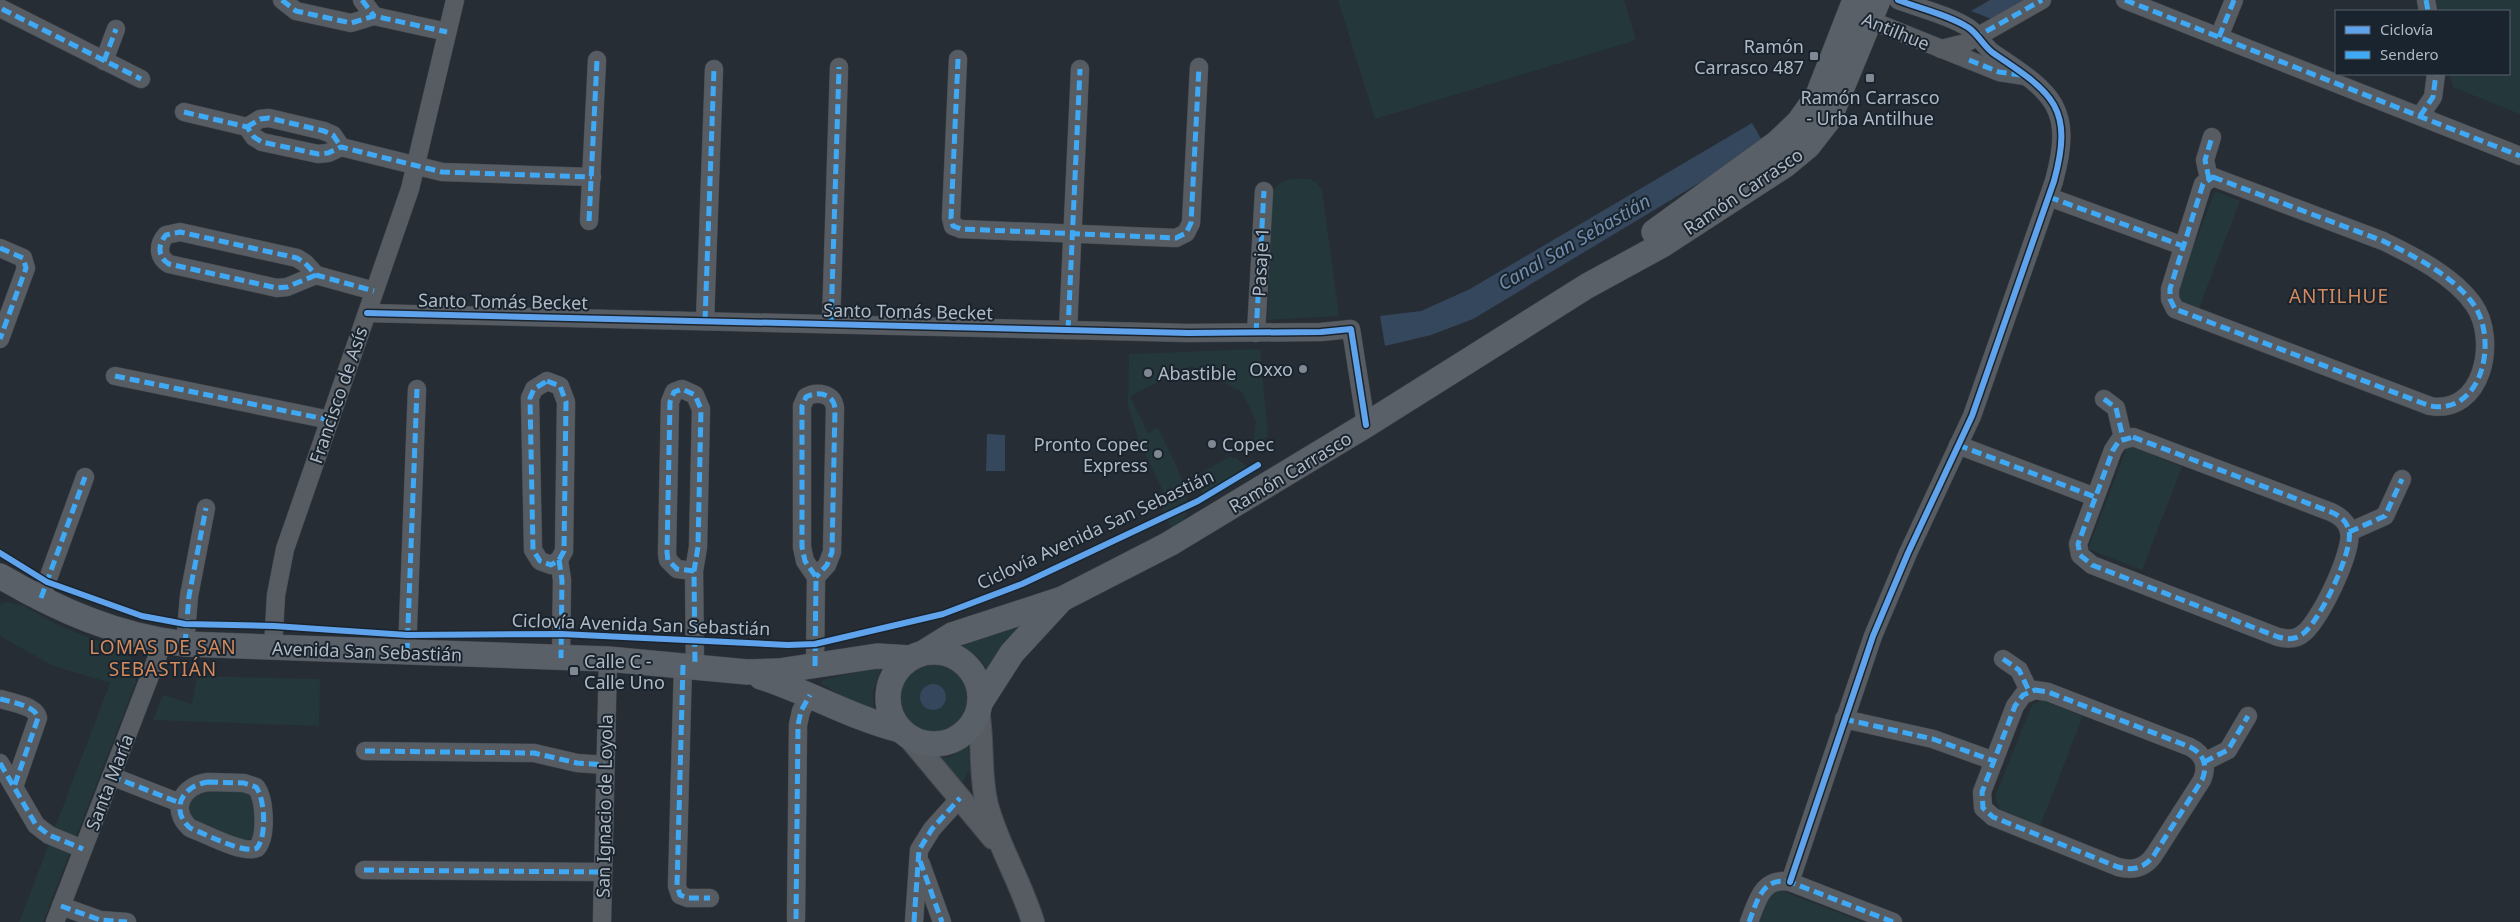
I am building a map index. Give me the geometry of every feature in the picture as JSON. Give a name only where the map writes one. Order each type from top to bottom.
[{"type":"main road","name":"Ramón Carrasco","points":[[917,655],[952,635],[1062,599],[1169,544],[1366,425],[1587,286],[1662,245],[1786,165],[1808,146],[1833,111],[1859,7]]},
{"type":"main road","name":"Avenida San Sebastián","points":[[5,584],[104,626],[174,643],[608,659],[747,672],[815,666],[878,656],[917,655]]},
{"type":"main road","name":"Ramón Carrasco","points":[[979,707],[1012,653],[1062,599]]},
{"type":"main road","points":[[942,653],[961,660],[968,667],[978,684],[979,707],[975,719],[962,735],[945,743],[925,743],[904,733],[890,715],[887,696],[888,687],[897,670],[917,655],[942,653]]},
{"type":"main road","name":"Avenida San Sebastián","points":[[747,672],[810,695],[866,720],[904,733]]},
{"type":"street","points":[[282,0],[296,11],[351,23],[374,16],[447,32]]},
{"type":"street","points":[[362,0],[374,16]]},
{"type":"street","name":"Francisco de Asís","points":[[273,648],[279,572],[416,166],[455,0]]},
{"type":"street","name":"Antilhue","points":[[1898,0],[1962,24],[1978,36],[2002,66]]},
{"type":"street","points":[[1969,60],[1978,52],[1980,47],[1978,36],[2042,0]]},
{"type":"street","points":[[2125,0],[2520,156]]},
{"type":"street","points":[[2219,37],[2234,0]]},
{"type":"street","name":"Antilhue","points":[[1859,7],[1941,49],[1969,60],[2002,66]]},
{"type":"street","points":[[2,8],[141,80]]},
{"type":"street","points":[[104,61],[116,29]]},
{"type":"street","name":"Antilhue","points":[[1941,49],[1966,42],[1978,36]]},
{"type":"street","points":[[958,59],[951,218],[953,226],[961,229],[1176,238],[1186,234],[1191,223],[1199,67]]},
{"type":"street","points":[[589,221],[597,60]]},
{"type":"street","points":[[1790,882],[1844,719],[1889,595],[1958,445],[1987,376],[2059,165],[2062,128],[2056,107],[2049,95],[2028,76],[2002,66]]},
{"type":"street","points":[[830,324],[839,67]]},
{"type":"street","points":[[705,321],[714,69]]},
{"type":"street","points":[[1068,330],[1080,69]]},
{"type":"street","points":[[2420,116],[2433,98],[2436,75]]},
{"type":"street","points":[[184,112],[247,127],[258,140],[318,154],[328,153],[340,147],[452,173],[592,177]]},
{"type":"street","points":[[247,127],[260,119],[269,118],[324,130],[332,135],[340,147]]},
{"type":"street","points":[[2208,179],[2205,160],[2212,137]]},
{"type":"street","points":[[2208,179],[2220,179],[2383,240],[2450,281],[2474,304],[2483,327],[2484,360],[2474,386],[2459,403],[2450,407],[2430,406],[2181,311],[2172,304],[2169,294],[2183,246],[2202,184],[2208,179]]},
{"type":"street","name":"Pasaje 1","points":[[1256,333],[1264,191]]},
{"type":"street","points":[[2049,197],[2183,246]]},
{"type":"street","points":[[316,275],[287,287],[277,288],[169,264],[161,258],[160,248],[166,235],[180,232],[297,258],[306,263],[316,275],[374,291]]},
{"type":"street","points":[[0,248],[23,258],[26,268],[0,339]]},
{"type":"street","name":"Santo Tomás Becket","points":[[367,313],[1068,330],[1256,333],[1351,329],[1366,425]]},
{"type":"street","points":[[116,376],[330,420]]},
{"type":"street","points":[[560,560],[551,565],[545,564],[540,561],[533,550],[530,398],[534,389],[547,381],[560,386],[566,402],[564,552],[560,560],[562,580],[561,658]]},
{"type":"street","points":[[694,571],[677,569],[668,560],[667,552],[670,402],[674,392],[682,388],[695,395],[701,409],[698,547],[694,571],[677,886],[680,895],[684,897],[710,898]]},
{"type":"street","points":[[407,652],[417,389]]},
{"type":"street","points":[[815,666],[816,577],[805,561],[802,548],[802,406],[806,397],[813,394],[829,396],[835,408],[832,552],[827,565],[816,577]]},
{"type":"street","points":[[2104,399],[2116,408],[2124,438]]},
{"type":"street","points":[[2124,438],[2138,438],[2331,512],[2343,519],[2350,532],[2348,546],[2324,605],[2306,632],[2295,638],[2286,639],[2087,562],[2080,555],[2078,544],[2095,498],[2112,450],[2124,438]]},
{"type":"street","points":[[1958,445],[2095,498]]},
{"type":"street","points":[[41,598],[85,477]]},
{"type":"street","points":[[2350,532],[2385,516],[2392,506],[2402,479]]},
{"type":"street","name":"Santa María","points":[[58,914],[111,776],[174,643],[189,596],[206,508]]},
{"type":"street","name":"San Ignacio de Loyola","points":[[602,922],[608,659]]},
{"type":"street","points":[[2003,659],[2019,670],[2029,691]]},
{"type":"street","points":[[2035,690],[2048,692],[2190,747],[2201,755],[2205,774],[2154,855],[2145,865],[2132,869],[2118,867],[1987,813],[1983,808],[1981,797],[1994,761],[2015,706],[2023,694],[2035,690]]},
{"type":"street","points":[[796,919],[798,725],[801,711],[810,695]]},
{"type":"street","points":[[0,699],[32,710],[38,718],[14,787]]},
{"type":"street","points":[[979,707],[982,735],[981,766],[987,804],[1001,847]]},
{"type":"street","points":[[2204,762],[2228,750],[2248,716]]},
{"type":"street","points":[[1844,719],[1933,739],[1994,761]]},
{"type":"street","points":[[904,733],[1001,847],[1015,872],[1033,922]]},
{"type":"street","points":[[365,752],[534,753],[577,763],[605,765]]},
{"type":"street","points":[[0,763],[31,818],[43,831],[83,848]]},
{"type":"street","points":[[914,922],[919,850],[926,836],[960,798],[981,766]]},
{"type":"street","points":[[111,776],[180,802]]},
{"type":"street","points":[[202,783],[251,783],[256,787],[261,798],[261,841],[256,848],[248,850],[190,828],[181,817],[180,802],[186,791],[202,783]]},
{"type":"street","points":[[918,857],[942,922]]},
{"type":"street","points":[[364,870],[603,872]]},
{"type":"street","points":[[1749,922],[1759,896],[1767,885],[1778,880],[1790,882],[1894,922]]},
{"type":"street","points":[[58,914],[101,921],[127,922]]},
{"type":"shaded area","points":[[1338,0],[1624,0],[1636,40],[1375,119]]},
{"type":"shaded area","points":[[2436,0],[2520,0],[2520,114],[2453,87],[2450,75],[2510,75],[2510,10],[2438,10]]},
{"type":"shaded area","points":[[1310,179],[1317,183],[1322,190],[1339,316],[1267,320],[1273,191],[1276,186],[1284,181]]},
{"type":"shaded area","points":[[2215,191],[2240,201],[2199,308],[2174,298]]},
{"type":"shaded area","points":[[1260,349],[1268,436],[1253,445],[1256,421],[1242,392],[1191,366],[1130,396],[1148,433],[1158,428],[1183,483],[1186,495],[1186,515],[1172,529],[1157,498],[1164,493],[1138,438],[1128,405],[1129,354]]},
{"type":"shaded area","points":[[2128,445],[2182,467],[2142,570],[2088,549]]},
{"type":"shaded area","points":[[1229,457],[1236,458],[1252,471],[1251,475],[1205,502],[1199,483],[1201,473]]},
{"type":"shaded area","points":[[7,602],[24,606],[58,625],[90,638],[123,648],[135,663],[136,682],[43,922],[19,922],[49,844],[47,841],[53,826],[56,825],[110,683],[51,665],[0,636],[0,604]]},
{"type":"shaded area","points":[[1023,622],[988,673],[982,661],[962,646]]},
{"type":"shaded area","points":[[940,662],[953,668],[962,677],[966,683],[968,697],[966,711],[958,722],[947,730],[926,732],[919,730],[908,722],[900,711],[898,690],[900,683],[908,672],[919,664]]},
{"type":"shaded area","points":[[882,666],[873,691],[874,713],[821,684],[823,680]]},
{"type":"shaded area","points":[[197,676],[320,679],[319,726],[153,720],[163,695],[192,704]]},
{"type":"shaded area","points":[[2042,700],[2083,716],[2040,826],[2000,810],[1995,796],[2032,705]]},
{"type":"shaded area","points":[[968,744],[970,769],[960,788],[933,758],[951,757]]},
{"type":"shaded area","points":[[203,792],[249,792],[255,798],[255,837],[245,842],[188,819],[186,811],[190,797]]},
{"type":"shaded area","points":[[1772,887],[1863,922],[1758,922]]},
{"type":"water","points":[[1990,0],[2030,0],[1994,20],[1971,11]]},
{"type":"water","name":"Canal San Sebastián","points":[[1752,123],[1764,144],[1473,319],[1431,335],[1385,346],[1380,316],[1421,311],[1470,289]]},
{"type":"water","points":[[987,434],[1005,435],[1005,471],[986,471]]},
{"type":"water","points":[[933,684],[942,688],[946,697],[942,706],[933,710],[924,706],[920,697],[924,688]]},
{"type":"marked path","points":[[282,0],[296,11],[351,23],[374,16],[447,32]]},
{"type":"marked path","points":[[362,0],[374,16]]},
{"type":"marked path","points":[[1982,40],[1978,36],[2042,0]]},
{"type":"marked path","points":[[2125,0],[2520,156]]},
{"type":"marked path","points":[[2219,37],[2234,0]]},
{"type":"marked path","points":[[2426,0],[2428,10]]},
{"type":"marked path","points":[[2,9],[141,79]]},
{"type":"marked path","points":[[104,61],[116,29]]},
{"type":"marked path","points":[[958,59],[951,218],[953,226],[961,229],[1176,238],[1186,233],[1191,223],[1199,67]]},
{"type":"marked path","points":[[589,221],[597,60]]},
{"type":"marked path","points":[[1969,60],[1999,72],[2021,75]]},
{"type":"marked path","points":[[831,324],[839,67]]},
{"type":"marked path","points":[[705,321],[714,69]]},
{"type":"marked path","points":[[1068,330],[1080,69]]},
{"type":"marked path","points":[[2420,116],[2433,97],[2436,75]]},
{"type":"marked path","points":[[184,112],[247,127],[254,137],[262,142],[318,154],[328,153],[341,147],[442,172],[592,177]]},
{"type":"marked path","points":[[247,127],[260,119],[269,118],[324,131],[333,135],[341,147]]},
{"type":"marked path","points":[[2209,179],[2205,160],[2212,137]]},
{"type":"marked path","points":[[2213,177],[2383,241],[2420,260],[2445,276],[2466,295],[2474,305],[2481,320],[2485,337],[2485,355],[2481,372],[2474,387],[2463,399],[2448,406],[2430,406],[2175,309],[2170,299],[2170,289],[2203,184],[2213,177]]},
{"type":"marked path","points":[[1256,333],[1264,191]]},
{"type":"marked path","points":[[2049,197],[2183,246]]},
{"type":"marked path","points":[[316,275],[287,287],[277,288],[169,264],[162,258],[160,246],[166,235],[180,232],[297,258],[305,263],[316,275],[374,291]]},
{"type":"marked path","points":[[0,248],[23,258],[26,268],[0,339]]},
{"type":"marked path","points":[[115,376],[330,420]]},
{"type":"marked path","points":[[547,381],[560,386],[566,402],[564,551],[559,560],[551,565],[540,561],[533,550],[530,398],[534,389],[547,381]]},
{"type":"marked path","points":[[407,653],[417,389]]},
{"type":"marked path","points":[[694,571],[677,569],[668,560],[667,553],[670,402],[674,392],[682,389],[695,395],[701,409],[698,547],[694,571],[695,666]]},
{"type":"marked path","points":[[815,666],[816,577],[805,561],[802,547],[802,406],[806,397],[819,394],[828,396],[834,403],[835,408],[832,552],[827,565],[816,577]]},
{"type":"marked path","points":[[2104,399],[2116,408],[2123,438]]},
{"type":"marked path","points":[[2133,437],[2331,512],[2343,519],[2349,531],[2346,554],[2325,603],[2308,629],[2296,638],[2278,637],[2092,565],[2080,555],[2078,544],[2113,450],[2119,441],[2133,437]]},
{"type":"marked path","points":[[1958,445],[2095,497]]},
{"type":"marked path","points":[[41,598],[85,477]]},
{"type":"marked path","points":[[2349,532],[2385,516],[2402,479]]},
{"type":"marked path","points":[[185,644],[189,596],[206,508]]},
{"type":"marked path","points":[[559,560],[562,580],[561,658]]},
{"type":"marked path","points":[[2003,659],[2019,670],[2029,691]]},
{"type":"marked path","points":[[683,665],[677,886],[680,895],[688,898],[710,898]]},
{"type":"marked path","points":[[2035,690],[2048,692],[2190,747],[2202,757],[2205,765],[2202,780],[2154,855],[2143,866],[2129,869],[2118,867],[1993,817],[1983,808],[1982,792],[2015,706],[2023,695],[2035,690]]},
{"type":"marked path","points":[[796,919],[798,725],[801,711],[810,695]]},
{"type":"marked path","points":[[0,699],[33,710],[38,718],[14,787]]},
{"type":"marked path","points":[[2204,762],[2228,750],[2248,716]]},
{"type":"marked path","points":[[1844,719],[1933,739],[1994,761]]},
{"type":"marked path","points":[[365,751],[534,753],[577,763],[605,765]]},
{"type":"marked path","points":[[0,763],[36,825],[49,835],[83,849]]},
{"type":"marked path","points":[[111,776],[180,803]]},
{"type":"marked path","points":[[208,782],[244,783],[256,787],[261,800],[264,818],[262,835],[257,848],[243,849],[234,846],[190,828],[184,821],[180,813],[182,799],[192,788],[208,782]]},
{"type":"marked path","points":[[914,922],[919,850],[932,829],[960,798]]},
{"type":"marked path","points":[[920,861],[942,922]]},
{"type":"marked path","points":[[364,870],[603,872]]},
{"type":"marked path","points":[[1749,922],[1762,892],[1773,883],[1781,881],[1790,882],[1893,922]]},
{"type":"marked path","points":[[61,906],[100,920],[127,922]]},
{"type":"cycle path","points":[[1790,882],[1873,636],[1908,553],[1972,416],[2054,181],[2060,156],[2061,136],[2059,119],[2054,105],[2045,92],[2032,80],[1992,52],[1969,28],[1944,16],[1898,0]]},
{"type":"cycle path","points":[[367,313],[1188,333],[1321,332],[1351,329],[1366,425]]},
{"type":"cycle path","name":"Ciclovía Avenida San Sebastián","points":[[0,553],[47,582],[142,616],[185,624],[274,626],[407,635],[561,634],[788,645],[815,644],[943,614],[1022,584],[1198,501],[1258,465]]},
{"type":"place","name":"Ramón Carrasco 487","points":[[1814,56]]},
{"type":"place","name":"Ramón Carrasco - Urba Antilhue","points":[[1870,78]]},
{"type":"place","name":"Oxxo","points":[[1303,369]]},
{"type":"place","name":"Abastible","points":[[1148,373]]},
{"type":"place","name":"Copec","points":[[1212,444]]},
{"type":"place","name":"Pronto Copec Express","points":[[1158,454]]},
{"type":"place","name":"Calle C - Calle Uno","points":[[574,671]]},
{"type":"district","name":"ANTILHUE","points":[[2339,296]]},
{"type":"district","name":"LOMAS DE SAN SEBASTIÁN","points":[[163,658]]}]
